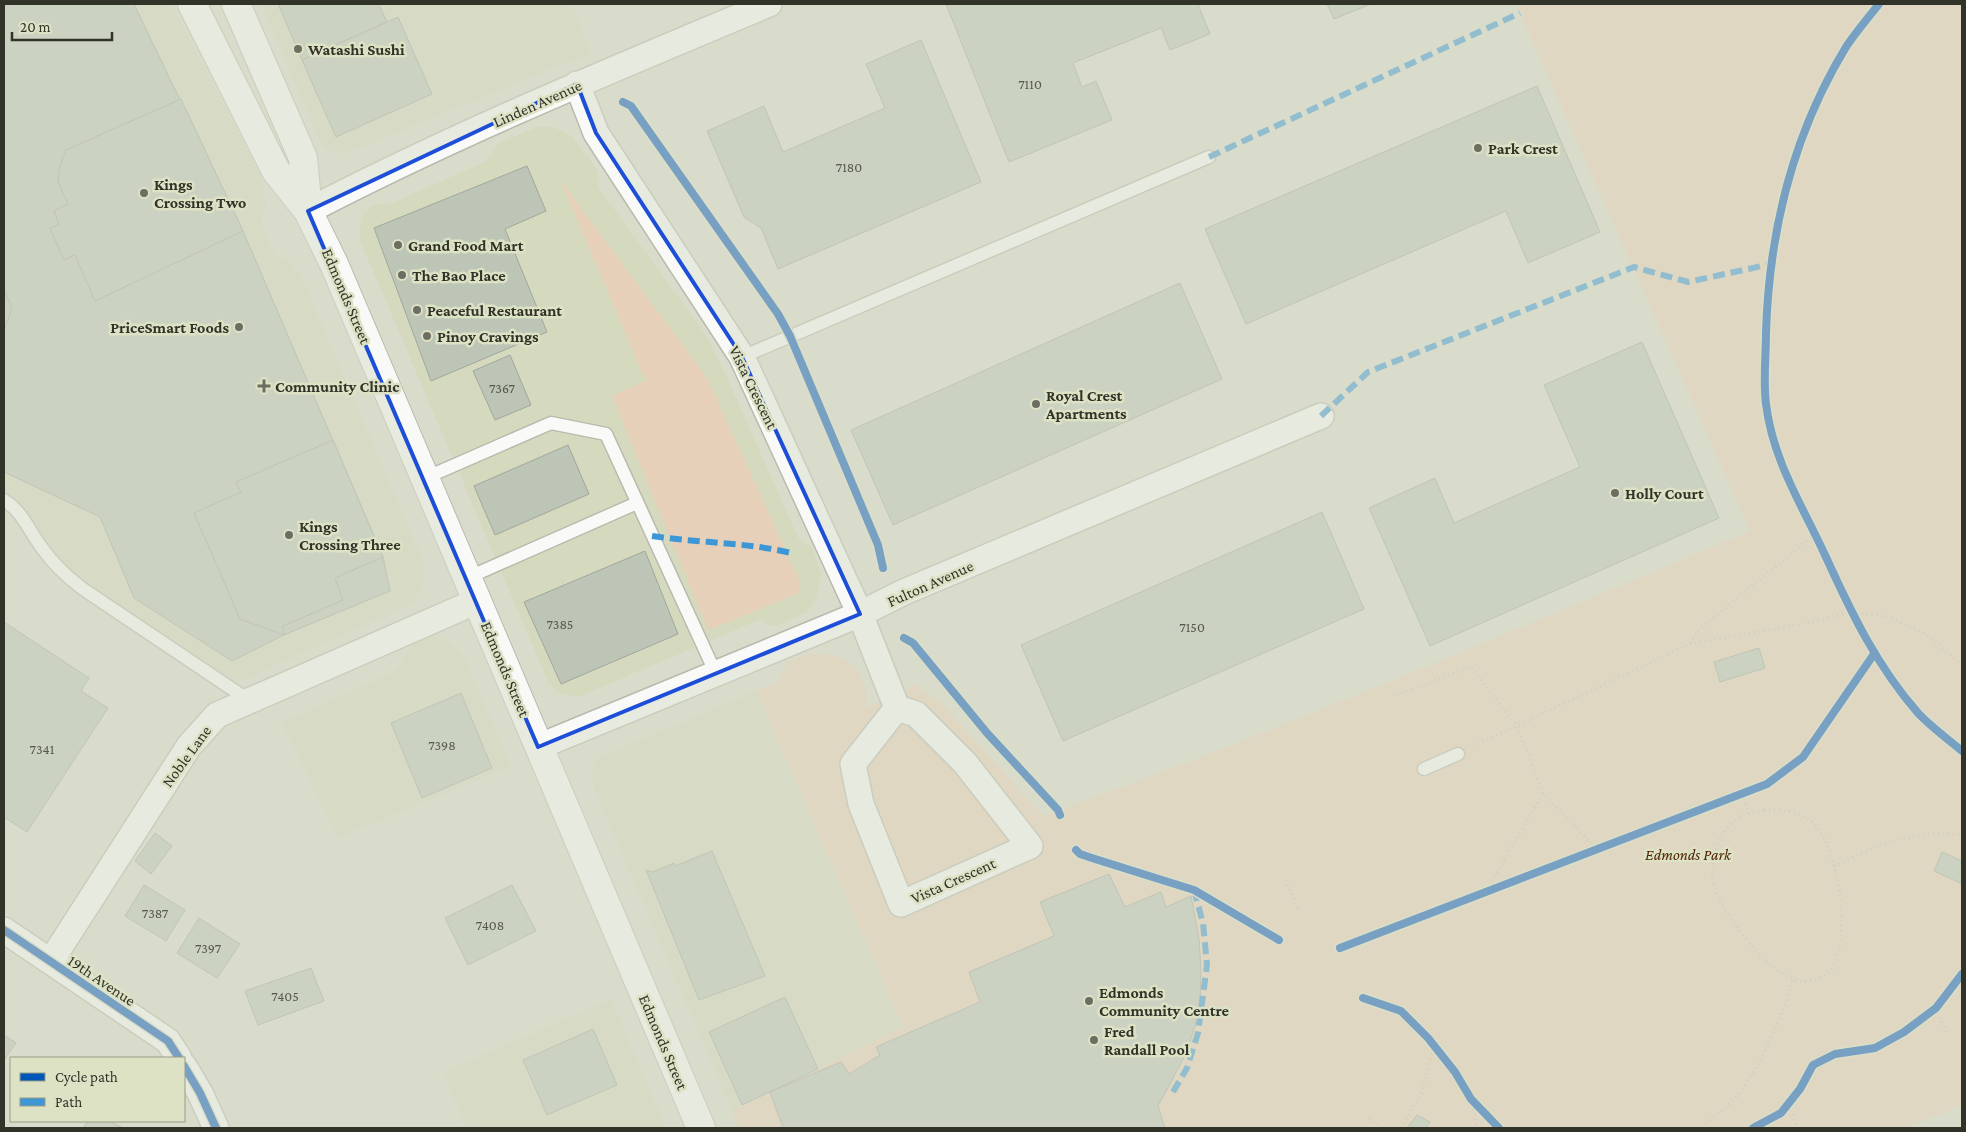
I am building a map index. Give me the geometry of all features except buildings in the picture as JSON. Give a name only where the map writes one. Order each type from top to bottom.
[{"type":"street","name":"Edmonds Street","points":[[192,4],[276,171],[308,211],[334,264],[701,1128]]},
{"type":"street","name":"Edmonds Street","points":[[236,4],[303,158],[308,211]]},
{"type":"street","name":"Linden Avenue","points":[[308,211],[363,183],[577,84],[770,4]]},
{"type":"street","name":"Vista Crescent","points":[[577,84],[596,133],[742,357],[860,614],[898,708],[916,714],[965,763],[1030,846],[901,904],[861,804],[853,764],[898,708]]},
{"type":"street","name":"Fulton Avenue","points":[[538,747],[860,614],[904,592],[1321,416]]},
{"type":"street","name":"Noble Lane","points":[[50,961],[188,746],[202,729],[217,716],[472,589]]},
{"type":"street","name":"19th Avenue","points":[[4,930],[168,1041],[178,1057]]},
{"type":"street","points":[[185,1068],[200,1093],[216,1128]]},
{"type":"lane","points":[[742,357],[1209,157]]},
{"type":"lane","points":[[425,478],[551,423],[606,434],[716,674]]},
{"type":"lane","points":[[4,500],[15,507],[41,547],[61,572],[83,589],[250,701]]},
{"type":"lane","points":[[472,589],[637,503]]},
{"type":"lane","points":[[1424,769],[1458,754]]},
{"type":"path","points":[[1878,4],[1846,47],[1818,101],[1792,164],[1774,240],[1768,285],[1766,404],[1779,459],[1797,501],[1874,654],[1919,714],[1962,751]]},
{"type":"path","points":[[1690,644],[1700,629],[1815,534]]},
{"type":"path","points":[[1458,754],[1690,644],[1802,624],[1852,612],[1888,617],[1926,634],[1962,664]]},
{"type":"path","points":[[1340,948],[1767,784],[1803,757],[1874,654]]},
{"type":"path","points":[[1398,695],[1471,667],[1517,726],[1544,793],[1598,850]]},
{"type":"path","points":[[1486,891],[1544,793]]},
{"type":"path","points":[[1742,794],[1749,813]]},
{"type":"path","points":[[1782,810],[1796,812],[1810,820],[1820,830],[1834,866],[1841,932],[1834,966],[1825,976],[1809,982],[1794,979],[1775,969],[1754,947],[1730,917],[1716,892],[1712,874],[1714,851],[1723,834],[1735,820],[1749,813],[1782,810]]},
{"type":"path","points":[[1834,866],[1897,840],[1923,833],[1946,832],[1962,835]]},
{"type":"path","points":[[1286,880],[1298,910]]},
{"type":"path","points":[[1753,1128],[1781,1113],[1800,1089],[1813,1065],[1835,1054],[1875,1048],[1904,1032],[1936,1008],[1962,974]]},
{"type":"path","points":[[1703,1128],[1709,1119],[1733,1101],[1753,1074],[1769,1044],[1794,979]]},
{"type":"path","points":[[1363,998],[1401,1011],[1434,1046],[1455,1072],[1472,1099],[1499,1128]]},
{"type":"path","points":[[1936,1008],[1947,1035]]},
{"type":"path","points":[[1401,1128],[1421,1094],[1434,1046]]},
{"type":"path","points":[[1472,1099],[1477,1128]]},
{"type":"path","points":[[1787,1106],[1799,1128]]},
{"type":"path","points":[[1368,1119],[1383,1128]]},
{"type":"highlighted area","points":[[577,84],[596,133],[742,357],[860,614],[538,747],[308,211]]},
{"type":"shaded area","points":[[4,4],[171,4],[262,178],[266,206],[261,221],[276,258],[289,260],[302,278],[424,563],[425,580],[414,603],[228,687],[83,589],[4,500]]},
{"type":"shaded area","points":[[261,4],[572,4],[591,53],[350,152],[336,153],[325,149],[320,142]]},
{"type":"shaded area","points":[[537,127],[553,127],[572,136],[598,171],[598,186],[601,191],[704,332],[720,362],[799,539],[812,547],[821,573],[816,600],[807,612],[778,626],[767,625],[760,620],[757,621],[578,697],[559,693],[549,684],[361,243],[359,234],[362,217],[372,205],[392,203],[487,161],[499,143]]},
{"type":"shaded area","points":[[427,636],[450,642],[464,656],[511,766],[337,838],[282,723],[395,671],[412,646]]},
{"type":"shaded area","points":[[756,691],[903,1027],[732,1111],[593,787],[592,777],[595,764],[604,755]]},
{"type":"shaded area","points":[[611,999],[666,1128],[466,1128],[443,1072]]},
{"type":"green space","name":"Edmonds Park","points":[[1523,4],[1962,4],[1962,1105],[1907,1128],[739,1128],[732,1111],[903,1027],[756,691],[778,682],[789,661],[819,654],[832,655],[844,659],[854,667],[862,678],[866,691],[866,708],[916,684],[941,702],[1040,813],[1046,815],[1312,713],[1750,531],[1517,7]]},
{"type":"green space","points":[[560,180],[707,378],[800,582],[799,593],[708,630],[612,396],[646,381]]},
{"type":"marked path","points":[[1209,157],[1520,13]]},
{"type":"marked path","points":[[1321,416],[1368,372],[1634,267],[1688,282],[1771,264]]},
{"type":"marked path","points":[[652,536],[774,549],[791,553]]},
{"type":"marked path","points":[[1173,1092],[1187,1068],[1198,1033],[1207,965],[1203,923],[1194,890]]},
{"type":"cycle path","points":[[1879,4],[1846,47],[1827,80],[1798,149],[1787,185],[1772,258],[1768,296],[1765,396],[1770,425],[1782,464],[1865,637],[1889,676],[1918,713],[1962,751]]},
{"type":"cycle path","points":[[623,102],[631,106],[778,314],[790,336],[878,545],[883,568]]},
{"type":"cycle path","points":[[904,638],[913,643],[987,733],[1058,810],[1060,815]]},
{"type":"cycle path","points":[[1340,948],[1767,784],[1803,757],[1874,654]]},
{"type":"cycle path","points":[[1076,850],[1080,854],[1194,890],[1279,940]]},
{"type":"cycle path","points":[[4,930],[168,1041],[178,1057]]},
{"type":"cycle path","points":[[1753,1128],[1781,1113],[1800,1089],[1813,1065],[1835,1054],[1875,1048],[1904,1032],[1936,1008],[1962,974]]},
{"type":"cycle path","points":[[1363,998],[1401,1011],[1428,1038],[1455,1072],[1471,1099],[1499,1128]]},
{"type":"cycle path","points":[[185,1068],[200,1093],[216,1128]]},
{"type":"place","name":"Watashi Sushi","points":[[298,49]]},
{"type":"place","name":"Park Crest","points":[[1478,148]]},
{"type":"place","name":"Kings Crossing Two","points":[[144,193]]},
{"type":"place","name":"Grand Food Mart","points":[[398,245]]},
{"type":"place","name":"The Bao Place","points":[[402,275]]},
{"type":"place","name":"Peaceful Restaurant","points":[[417,310]]},
{"type":"place","name":"PriceSmart Foods","points":[[239,327]]},
{"type":"place","name":"Pinoy Cravings","points":[[427,336]]},
{"type":"place","name":"Community Clinic","points":[[264,386]]},
{"type":"place","name":"Royal Crest Apartments","points":[[1036,404]]},
{"type":"place","name":"Holly Court","points":[[1615,493]]},
{"type":"place","name":"Kings Crossing Three","points":[[289,535]]},
{"type":"place","name":"Edmonds Community Centre","points":[[1089,1001]]},
{"type":"place","name":"Fred Randall Pool","points":[[1094,1040]]}]
